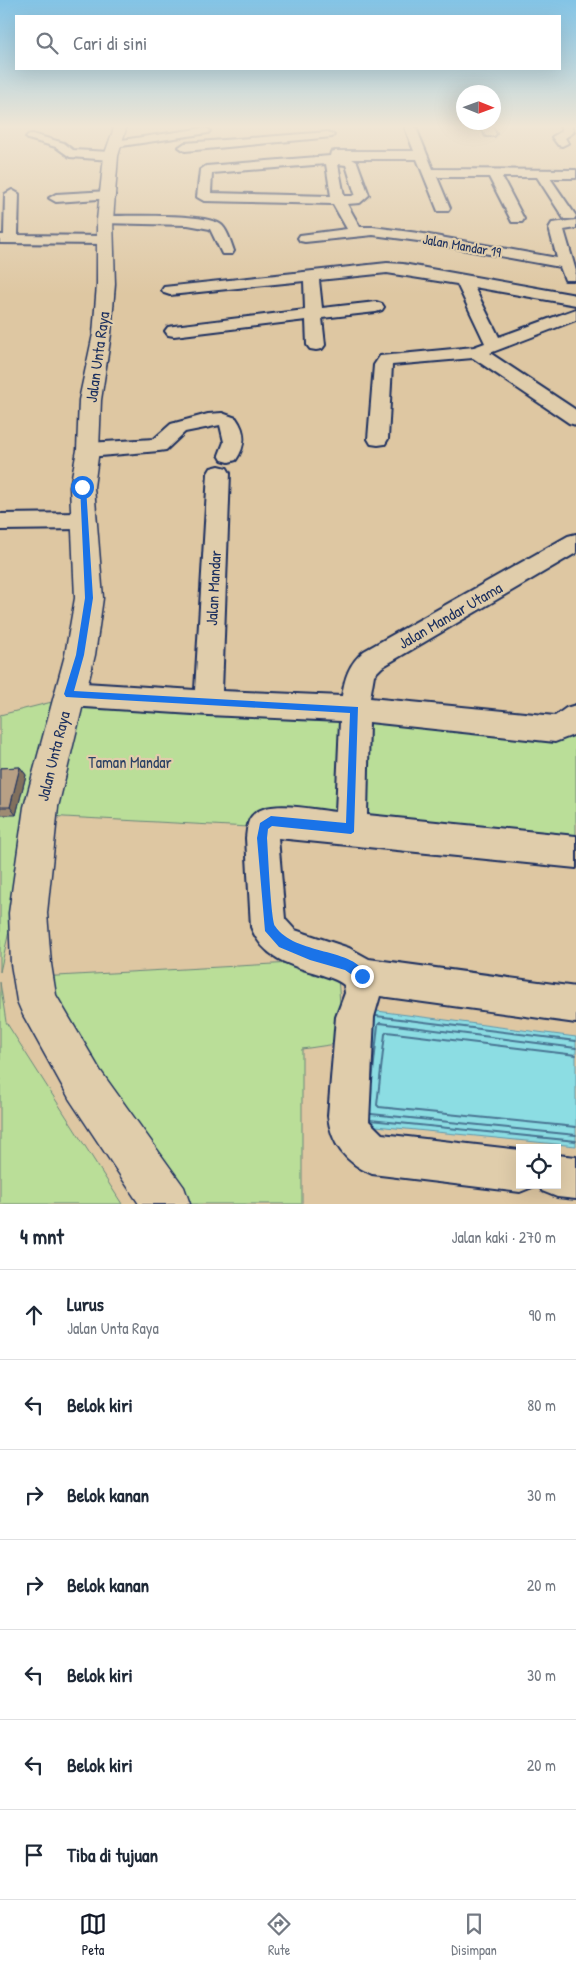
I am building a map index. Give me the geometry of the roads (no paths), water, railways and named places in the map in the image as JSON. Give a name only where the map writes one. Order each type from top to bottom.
[{"type":"street","name":"Jalan Unta Raya","points":[[111,181],[106,218],[106,284],[102,334],[90,400],[88,450],[82,487],[89,598],[80,655],[40,807],[28,913],[31,964],[37,1001],[85,1085],[166,1204]]},
{"type":"street","points":[[205,181],[204,197],[338,200],[355,200],[362,195],[358,181]]},
{"type":"street","points":[[335,181],[338,200],[356,232]]},
{"type":"street","points":[[431,181],[443,208]]},
{"type":"street","points":[[498,181],[517,219]]},
{"type":"street","points":[[546,181],[572,220],[556,228],[576,293]]},
{"type":"street","points":[[12,194],[6,239],[106,218],[188,221],[214,226],[227,251]]},
{"type":"street","points":[[56,198],[106,218]]},
{"type":"street","name":"Jalan Mandar 19","points":[[305,238],[372,232],[418,237],[566,264]]},
{"type":"street","points":[[170,290],[387,268],[403,269],[576,300]]},
{"type":"street","points":[[311,276],[316,345]]},
{"type":"street","points":[[463,280],[495,346]]},
{"type":"street","points":[[174,331],[376,307]]},
{"type":"street","points":[[378,438],[382,365],[386,360],[477,352],[576,314]]},
{"type":"street","points":[[477,352],[571,410]]},
{"type":"street","name":"Jalan Mandar","points":[[88,450],[159,445],[178,428],[208,420],[222,419],[229,422],[235,445],[224,464],[208,703]]},
{"type":"street","points":[[0,522],[83,521]]},
{"type":"street","name":"Jalan Mandar Utama","points":[[351,828],[355,709],[358,680],[362,669],[373,659],[576,542]]},
{"type":"street","points":[[69,694],[208,703],[355,709],[555,729],[564,726],[576,717]]},
{"type":"street","points":[[576,852],[271,821],[263,827],[262,838],[268,927],[283,942],[310,954],[348,966],[362,976],[576,1005]]},
{"type":"street","points":[[362,976],[363,993],[356,1017],[348,1116],[350,1132],[372,1153],[516,1171]]},
{"type":"street","points":[[561,1176],[576,1178]]},
{"type":"water","points":[[369,1010],[576,1037],[576,1146],[356,1124]]},
{"type":"park label","name":"Taman Mandar","points":[[130,762]]}]
